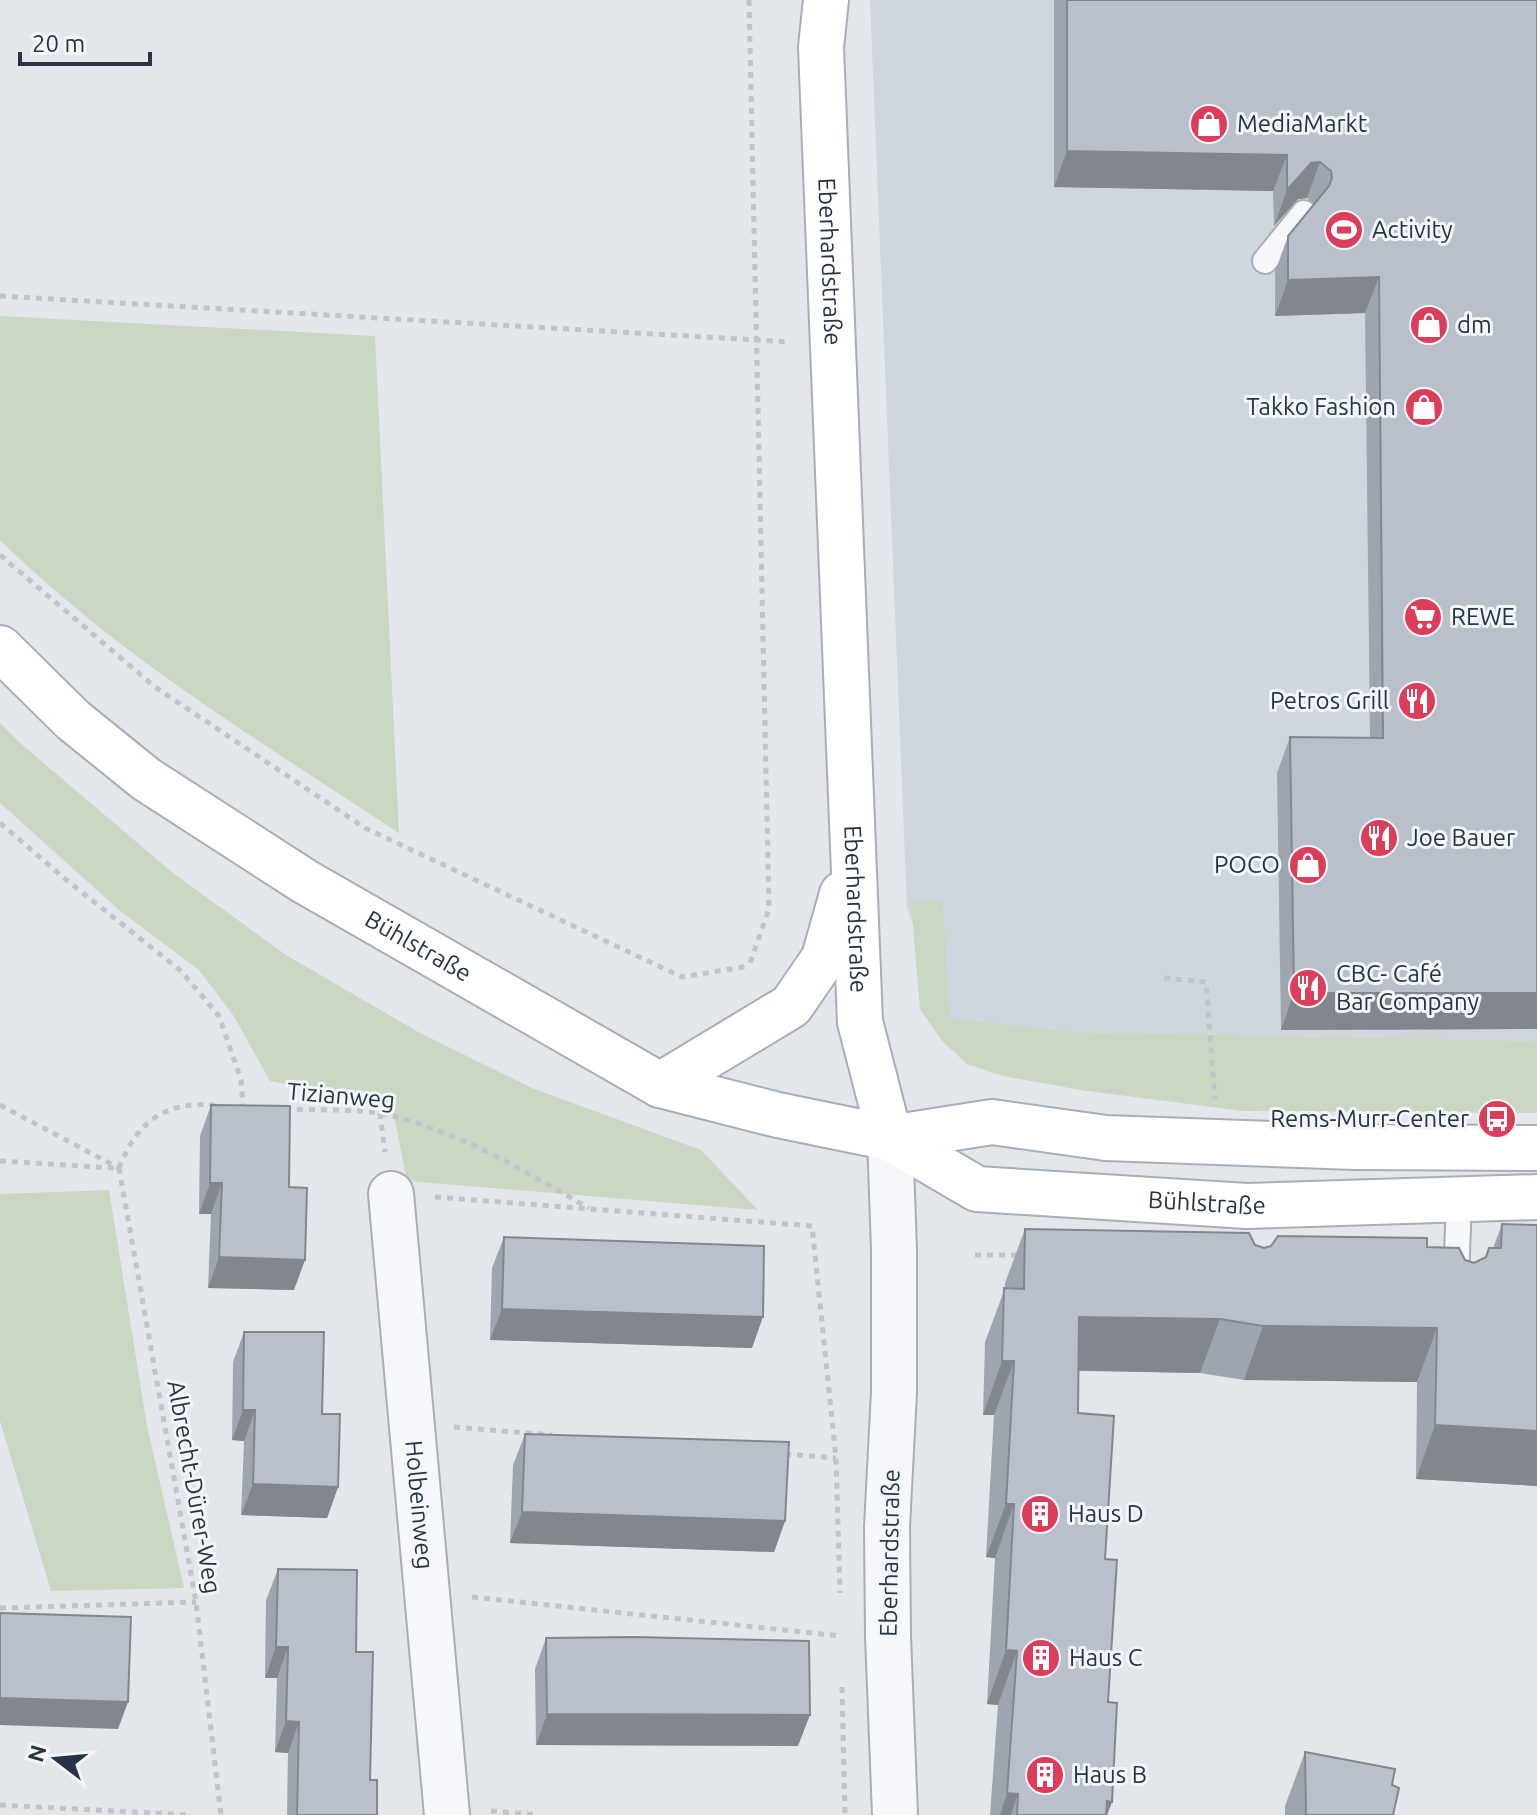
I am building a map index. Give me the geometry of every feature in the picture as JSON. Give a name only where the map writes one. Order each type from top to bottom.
[{"type":"main road","name":"Eberhardstraße","points":[[826,0],[821,47],[860,1022],[890,1138]]},
{"type":"main road","name":"Bühlstraße","points":[[0,648],[73,720],[146,779],[304,881],[660,1085],[778,1115],[890,1138],[977,1189],[1247,1220],[1537,1197]]},
{"type":"main road","points":[[660,1085],[791,1006],[824,958],[852,857]]},
{"type":"main road","name":"Bühlstraße","points":[[890,1138],[992,1122],[1106,1138],[1355,1147],[1537,1148]]},
{"type":"street","name":"Eberhardstraße","points":[[890,1138],[894,1392],[887,1527],[895,1815]]},
{"type":"street","name":"Holbeinweg","points":[[391,1194],[447,1815]]},
{"type":"lane","points":[[1265,261],[1304,213]]},
{"type":"lane","points":[[1454,1302],[1459,1202]]},
{"type":"path","points":[[0,555],[155,687],[365,828],[682,977],[749,966],[769,909],[749,0]]},
{"type":"path","points":[[0,296],[758,342],[832,342]]},
{"type":"path","points":[[0,823],[191,982],[219,1016],[241,1080],[243,1107]]},
{"type":"path","points":[[1164,978],[1206,982],[1215,1100]]},
{"type":"path","points":[[0,1105],[119,1168]]},
{"type":"path","points":[[119,1168],[129,1143],[155,1114],[179,1108],[217,1105]]},
{"type":"path","name":"Tizianweg","points":[[230,1106],[258,1108]]},
{"type":"path","name":"Tizianweg","points":[[274,1109],[380,1113],[427,1126],[482,1148],[593,1211]]},
{"type":"path","points":[[0,1161],[119,1168]]},
{"type":"path","name":"Albrecht-Dürer-Weg","points":[[119,1168],[196,1602],[221,1815]]},
{"type":"path","name":"Tizianweg","points":[[391,1194],[812,1226],[836,1458]]},
{"type":"path","points":[[975,1255],[1022,1256]]},
{"type":"path","points":[[412,1424],[553,1435]]},
{"type":"path","points":[[773,1453],[836,1458],[840,1607]]},
{"type":"path","name":"Eberhardstraße","points":[[428,1593],[841,1636]]},
{"type":"path","points":[[0,1608],[196,1602]]},
{"type":"path","points":[[841,1622],[841,1651]]},
{"type":"path","points":[[842,1681],[845,1815]]},
{"type":"path","points":[[0,1805],[190,1815]]},
{"type":"shaded area","points":[[870,0],[1537,0],[1537,1041],[1073,1032],[949,1018],[907,908]]},
{"type":"green space","points":[[0,316],[375,336],[399,833],[243,731],[142,660],[45,582],[0,540]]},
{"type":"green space","points":[[0,723],[173,873],[286,955],[420,1033],[532,1088],[701,1150],[758,1210],[407,1181],[392,1106],[270,1081],[233,1015],[199,970],[119,910],[0,803]]},
{"type":"green space","points":[[943,900],[949,1018],[1073,1032],[1537,1041],[1537,1113],[1243,1111],[1080,1090],[1003,1076],[967,1064],[942,1041],[920,1009],[911,902]]},
{"type":"green space","points":[[109,1190],[147,1426],[184,1588],[51,1591],[0,1421],[0,1194]]},
{"type":"building","points":[[1067,0],[1537,0],[1537,993],[1294,993],[1290,737],[1383,738],[1379,277],[1288,280],[1288,236],[1329,186],[1332,178],[1331,171],[1320,162],[1311,163],[1287,190],[1287,155],[1067,151]]},
{"type":"building","points":[[211,1105],[290,1106],[289,1187],[307,1188],[305,1260],[219,1257],[222,1183],[210,1183]]},
{"type":"building","points":[[1502,1224],[1537,1225],[1537,1431],[1435,1425],[1437,1328],[1263,1326],[1220,1319],[1079,1317],[1078,1413],[1114,1416],[1105,1559],[1117,1560],[1108,1702],[1117,1703],[1112,1802],[1107,1801],[1106,1815],[1017,1815],[1018,1794],[1007,1793],[1017,1651],[1006,1650],[1014,1504],[1006,1504],[1014,1361],[1002,1361],[1004,1288],[1024,1289],[1025,1229],[1249,1233],[1255,1245],[1264,1248],[1271,1246],[1278,1236],[1427,1238],[1427,1247],[1459,1248],[1465,1260],[1474,1263],[1486,1257],[1489,1248],[1501,1248]]},
{"type":"building","points":[[504,1237],[764,1246],[763,1317],[502,1309]]},
{"type":"building","points":[[244,1332],[324,1332],[322,1414],[340,1414],[338,1487],[253,1484],[255,1410],[243,1410]]},
{"type":"building","points":[[525,1434],[789,1442],[785,1521],[522,1512]]},
{"type":"building","points":[[278,1569],[357,1570],[356,1652],[373,1652],[370,1780],[377,1780],[377,1815],[297,1815],[299,1722],[286,1721],[288,1647],[276,1647]]},
{"type":"building","points":[[0,1613],[131,1617],[128,1702],[0,1698]]},
{"type":"building","points":[[546,1638],[809,1641],[810,1715],[547,1714]]},
{"type":"building","points":[[1305,1752],[1395,1769],[1392,1785],[1399,1788],[1393,1815],[1306,1815]]},
{"type":"place","name":"MediaMarkt","points":[[1209,124]]},
{"type":"place","name":"Activity","points":[[1344,230]]},
{"type":"place","name":"dm","points":[[1429,325]]},
{"type":"place","name":"Takko Fashion","points":[[1424,407]]},
{"type":"place","name":"REWE","points":[[1423,617]]},
{"type":"place","name":"Petros Grill","points":[[1417,701]]},
{"type":"place","name":"Joe Bauer","points":[[1379,838]]},
{"type":"place","name":"POCO","points":[[1308,865]]},
{"type":"place","name":"CBC- Café Bar Company","points":[[1308,988]]},
{"type":"place","name":"Rems-Murr-Center","points":[[1497,1119]]},
{"type":"place","name":"Haus D","points":[[1040,1514]]},
{"type":"place","name":"Haus C","points":[[1041,1658]]},
{"type":"place","name":"Haus B","points":[[1045,1775]]}]
